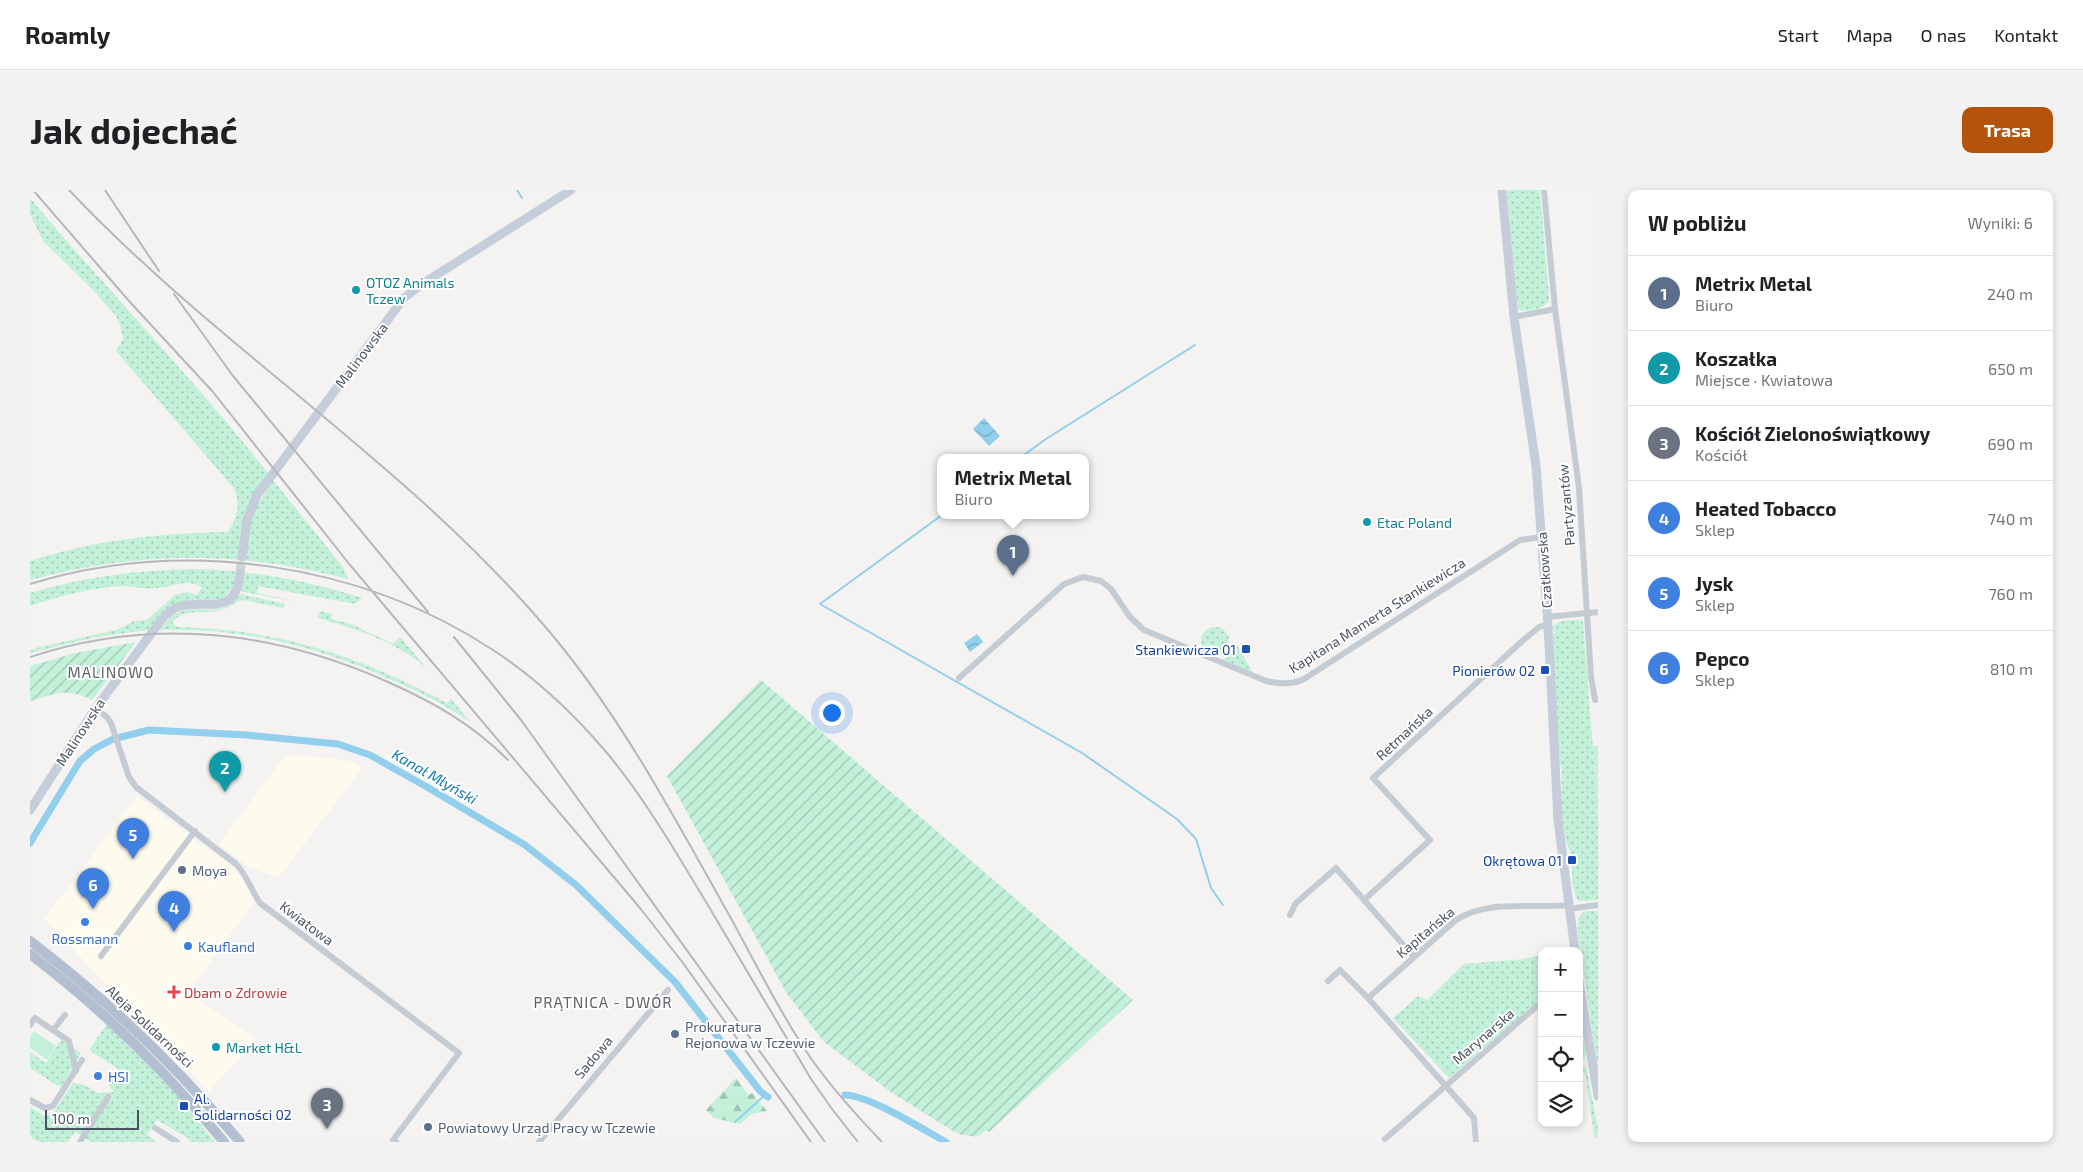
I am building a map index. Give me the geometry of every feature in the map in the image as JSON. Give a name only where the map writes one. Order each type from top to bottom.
[{"type":"main road","name":"Aleja Solidarności","points":[[30,941],[118,1012],[144,1036],[207,1102],[240,1142]]},
{"type":"main road","name":"Aleja Solidarności","points":[[30,954],[106,1016],[158,1066],[224,1142]]},
{"type":"street","name":"Malinowska","points":[[242,557],[247,520],[257,495],[404,298],[422,284],[571,190]]},
{"type":"street","name":"Czatkowska","points":[[1502,190],[1514,318],[1534,447],[1548,621],[1558,820],[1573,947]]},
{"type":"street","name":"Partyzantów","points":[[1544,190],[1555,309],[1578,488],[1587,613],[1596,699]]},
{"type":"street","points":[[1514,318],[1555,309]]},
{"type":"street","name":"Kapitana Mamerta Stankiewicza","points":[[959,678],[1064,584],[1077,578],[1087,577],[1097,579],[1109,586],[1130,617],[1150,634],[1266,681],[1278,684],[1294,683],[1520,540],[1541,537]]},
{"type":"street","name":"Malinowska","points":[[30,810],[95,709],[166,614],[184,605],[215,605],[225,602],[236,590],[240,573]]},
{"type":"street","points":[[1548,621],[1598,612]]},
{"type":"street","name":"Retmańska","points":[[1364,900],[1430,840],[1373,778],[1520,643],[1548,621]]},
{"type":"street","name":"Kwiatowa","points":[[95,709],[110,720],[133,785],[241,869],[260,903],[458,1053],[393,1140],[396,1142]]},
{"type":"street","points":[[101,956],[195,832]]},
{"type":"street","points":[[1290,916],[1296,903],[1336,868],[1414,957]]},
{"type":"street","name":"Kapitańska","points":[[1368,998],[1456,920],[1472,911],[1490,908],[1598,905]]},
{"type":"street","points":[[1328,981],[1340,970],[1368,998],[1474,1118],[1476,1142]]},
{"type":"street","name":"Sadowa","points":[[538,1142],[668,990]]},
{"type":"street","points":[[1581,992],[1598,1096]]},
{"type":"street","name":"Marynarska","points":[[1386,1139],[1537,1006]]},
{"type":"street","points":[[53,1030],[65,1015]]},
{"type":"street","points":[[30,1025],[35,1018],[69,1041],[76,1071]]},
{"type":"street","points":[[30,1100],[44,1108],[53,1106],[82,1060]]},
{"type":"street","points":[[80,1142],[108,1097]]},
{"type":"street","points":[[154,1128],[177,1142]]},
{"type":"shaded area","points":[[286,755],[330,758],[349,761],[363,767],[278,878],[246,865],[219,844]]},
{"type":"shaded area","points":[[137,796],[237,871],[255,900],[188,993],[256,1040],[209,1091],[44,919]]},
{"type":"green space","points":[[1507,190],[1540,190],[1549,302],[1531,310],[1519,310],[1517,303]]},
{"type":"green space","points":[[30,198],[210,403],[268,473],[246,512],[241,531],[238,557],[256,507],[273,480],[343,567],[348,579],[267,563],[189,558],[150,559],[111,564],[71,570],[30,580],[30,561],[54,554],[128,539],[228,532],[234,521],[238,503],[232,486],[116,351],[123,339],[121,327],[116,316],[93,290],[43,241],[30,214]]},
{"type":"green space","points":[[192,569],[236,571],[278,577],[362,598],[355,604],[258,586],[257,593],[299,602],[243,592],[241,591],[244,574],[225,597],[187,602],[172,607],[157,619],[148,630],[96,637],[30,653],[30,650],[40,647],[116,630],[134,621],[147,620],[175,595],[187,592],[197,595],[202,587],[196,584],[185,583],[153,588],[110,587],[75,593],[30,606],[30,593],[110,575]]},
{"type":"green space","points":[[240,594],[285,604],[284,608],[243,600],[221,610],[183,614],[172,622],[177,627],[249,633],[284,640],[350,659],[414,686],[447,703],[451,699],[470,722],[419,692],[332,656],[247,635],[189,630],[159,630],[176,613],[196,609],[211,610],[226,607]]},
{"type":"green space","points":[[320,611],[332,614],[331,619],[351,624],[393,644],[400,637],[428,670],[417,660],[391,644],[362,632],[318,618]]},
{"type":"green space","points":[[1562,621],[1583,621],[1598,814],[1598,900],[1578,901],[1573,889],[1571,853],[1566,842],[1561,811],[1562,766],[1558,765],[1552,635],[1555,633],[1552,627]]},
{"type":"green space","points":[[1215,627],[1225,631],[1229,641],[1225,651],[1215,655],[1205,651],[1201,641],[1205,631]]},
{"type":"green space","points":[[136,642],[92,700],[76,694],[61,693],[30,701],[30,666],[75,653]]},
{"type":"green space","points":[[1237,645],[1253,672],[1223,660],[1231,655]]},
{"type":"green space","points":[[761,680],[1133,1000],[989,1132],[986,1130],[977,1137],[958,1134],[892,1093],[824,1042],[787,994],[667,776]]},
{"type":"green space","points":[[1593,746],[1598,746],[1598,825]]},
{"type":"green space","points":[[1586,911],[1598,911],[1598,1070],[1583,969],[1583,947],[1580,947],[1577,928],[1579,927],[1578,922]]},
{"type":"green space","points":[[1538,956],[1538,1006],[1536,1004],[1449,1078],[1393,1018],[1418,996],[1427,1000],[1464,964],[1524,959]]},
{"type":"green space","points":[[107,1024],[163,1077],[215,1142],[190,1142],[188,1138],[157,1120],[147,1135],[157,1142],[91,1142],[75,1132],[68,1142],[30,1142],[30,1107],[43,1115],[52,1115],[73,1083],[82,1084],[98,1093],[115,1092],[108,1083],[120,1070],[89,1050]]},
{"type":"green space","points":[[34,1031],[56,1046],[47,1060],[30,1048],[30,1037]]},
{"type":"green space","points":[[1583,1037],[1586,1050],[1585,1058],[1583,1059]]},
{"type":"green space","points":[[61,1040],[81,1053],[62,1086],[58,1086],[30,1068],[30,1052],[46,1063]]},
{"type":"green space","points":[[1583,1067],[1586,1067],[1598,1128],[1598,1142],[1595,1142]]},
{"type":"green space","points":[[736,1078],[748,1095],[752,1093],[767,1111],[752,1114],[740,1124],[714,1118],[706,1110]]},
{"type":"water","points":[[984,418],[1000,436],[989,446],[973,429]]},
{"type":"water","points":[[977,634],[983,642],[970,652],[964,643]]},
{"type":"waterway","points":[[517,190],[522,198]]},
{"type":"waterway","points":[[1025,454],[1195,345]]},
{"type":"waterway","points":[[937,519],[820,604],[1082,753],[1177,819],[1196,839],[1211,888],[1223,905]]},
{"type":"waterway","name":"Kanał Młyński","points":[[30,843],[80,761],[94,749],[113,739],[149,730],[247,735],[338,744],[370,755],[525,845],[576,885],[675,982],[760,1091],[768,1097]]},
{"type":"waterway","name":"Kanał Młyński","points":[[845,1095],[882,1107],[946,1142]]},
{"type":"waterway","points":[[735,1122],[764,1096]]},
{"type":"tunnel","points":[[240,573],[242,557]]},
{"type":"railway","points":[[33,190],[129,301],[213,392],[350,565],[640,908],[683,963],[811,1142]]},
{"type":"railway","points":[[69,190],[129,249],[191,305],[384,468],[447,524],[506,584],[562,647],[587,679],[653,781],[780,1009],[801,1043],[837,1092],[882,1142]]},
{"type":"railway","points":[[105,190],[159,271]]},
{"type":"railway","points":[[174,294],[233,376],[428,612]]},
{"type":"railway","points":[[30,584],[88,570],[148,562],[208,561],[269,566],[328,578],[386,596],[441,620],[493,650],[554,697],[607,753],[621,771],[673,847],[811,1079],[858,1142]]},
{"type":"railway","points":[[30,657],[76,644],[121,637],[166,634],[211,635],[256,641],[344,664],[405,690],[437,706],[467,725],[508,760]]},
{"type":"railway","points":[[454,637],[521,720],[825,1142]]},
{"type":"place","name":"OTOZ Animals Tczew","points":[[356,290]]},
{"type":"place","name":"Etac Poland","points":[[1367,522]]},
{"type":"place","name":"Metrix Metal","points":[[1013,576]]},
{"type":"place","name":"Stankiewicza 01","points":[[1246,649]]},
{"type":"place","name":"Pionierów 02","points":[[1545,670]]},
{"type":"place","name":"Koszałka","points":[[225,792]]},
{"type":"place","name":"Jysk","points":[[133,859]]},
{"type":"place","name":"Okrętowa 01","points":[[1572,860]]},
{"type":"place","name":"Moya","points":[[182,870]]},
{"type":"place","name":"Pepco","points":[[93,909]]},
{"type":"place","name":"Rossmann","points":[[85,922]]},
{"type":"place","name":"Heated Tobacco","points":[[174,932]]},
{"type":"place","name":"Kaufland","points":[[188,946]]},
{"type":"place","name":"Dbam o Zdrowie","points":[[174,992]]},
{"type":"place","name":"Prokuratura Rejonowa w Tczewie","points":[[675,1034]]},
{"type":"place","name":"Market H&L","points":[[216,1047]]},
{"type":"place","name":"HSI","points":[[98,1076]]},
{"type":"place","name":"Al. Solidarności 02","points":[[184,1106]]},
{"type":"place","name":"Powiatowy Urząd Pracy w Tczewie","points":[[428,1127]]},
{"type":"place","name":"Kościół Zielonoświątkowy","points":[[327,1129]]},
{"type":"district","name":"MALINOWO","points":[[111,672]]},
{"type":"district","name":"PRĄTNICA - DWÓR","points":[[603,1002]]}]
